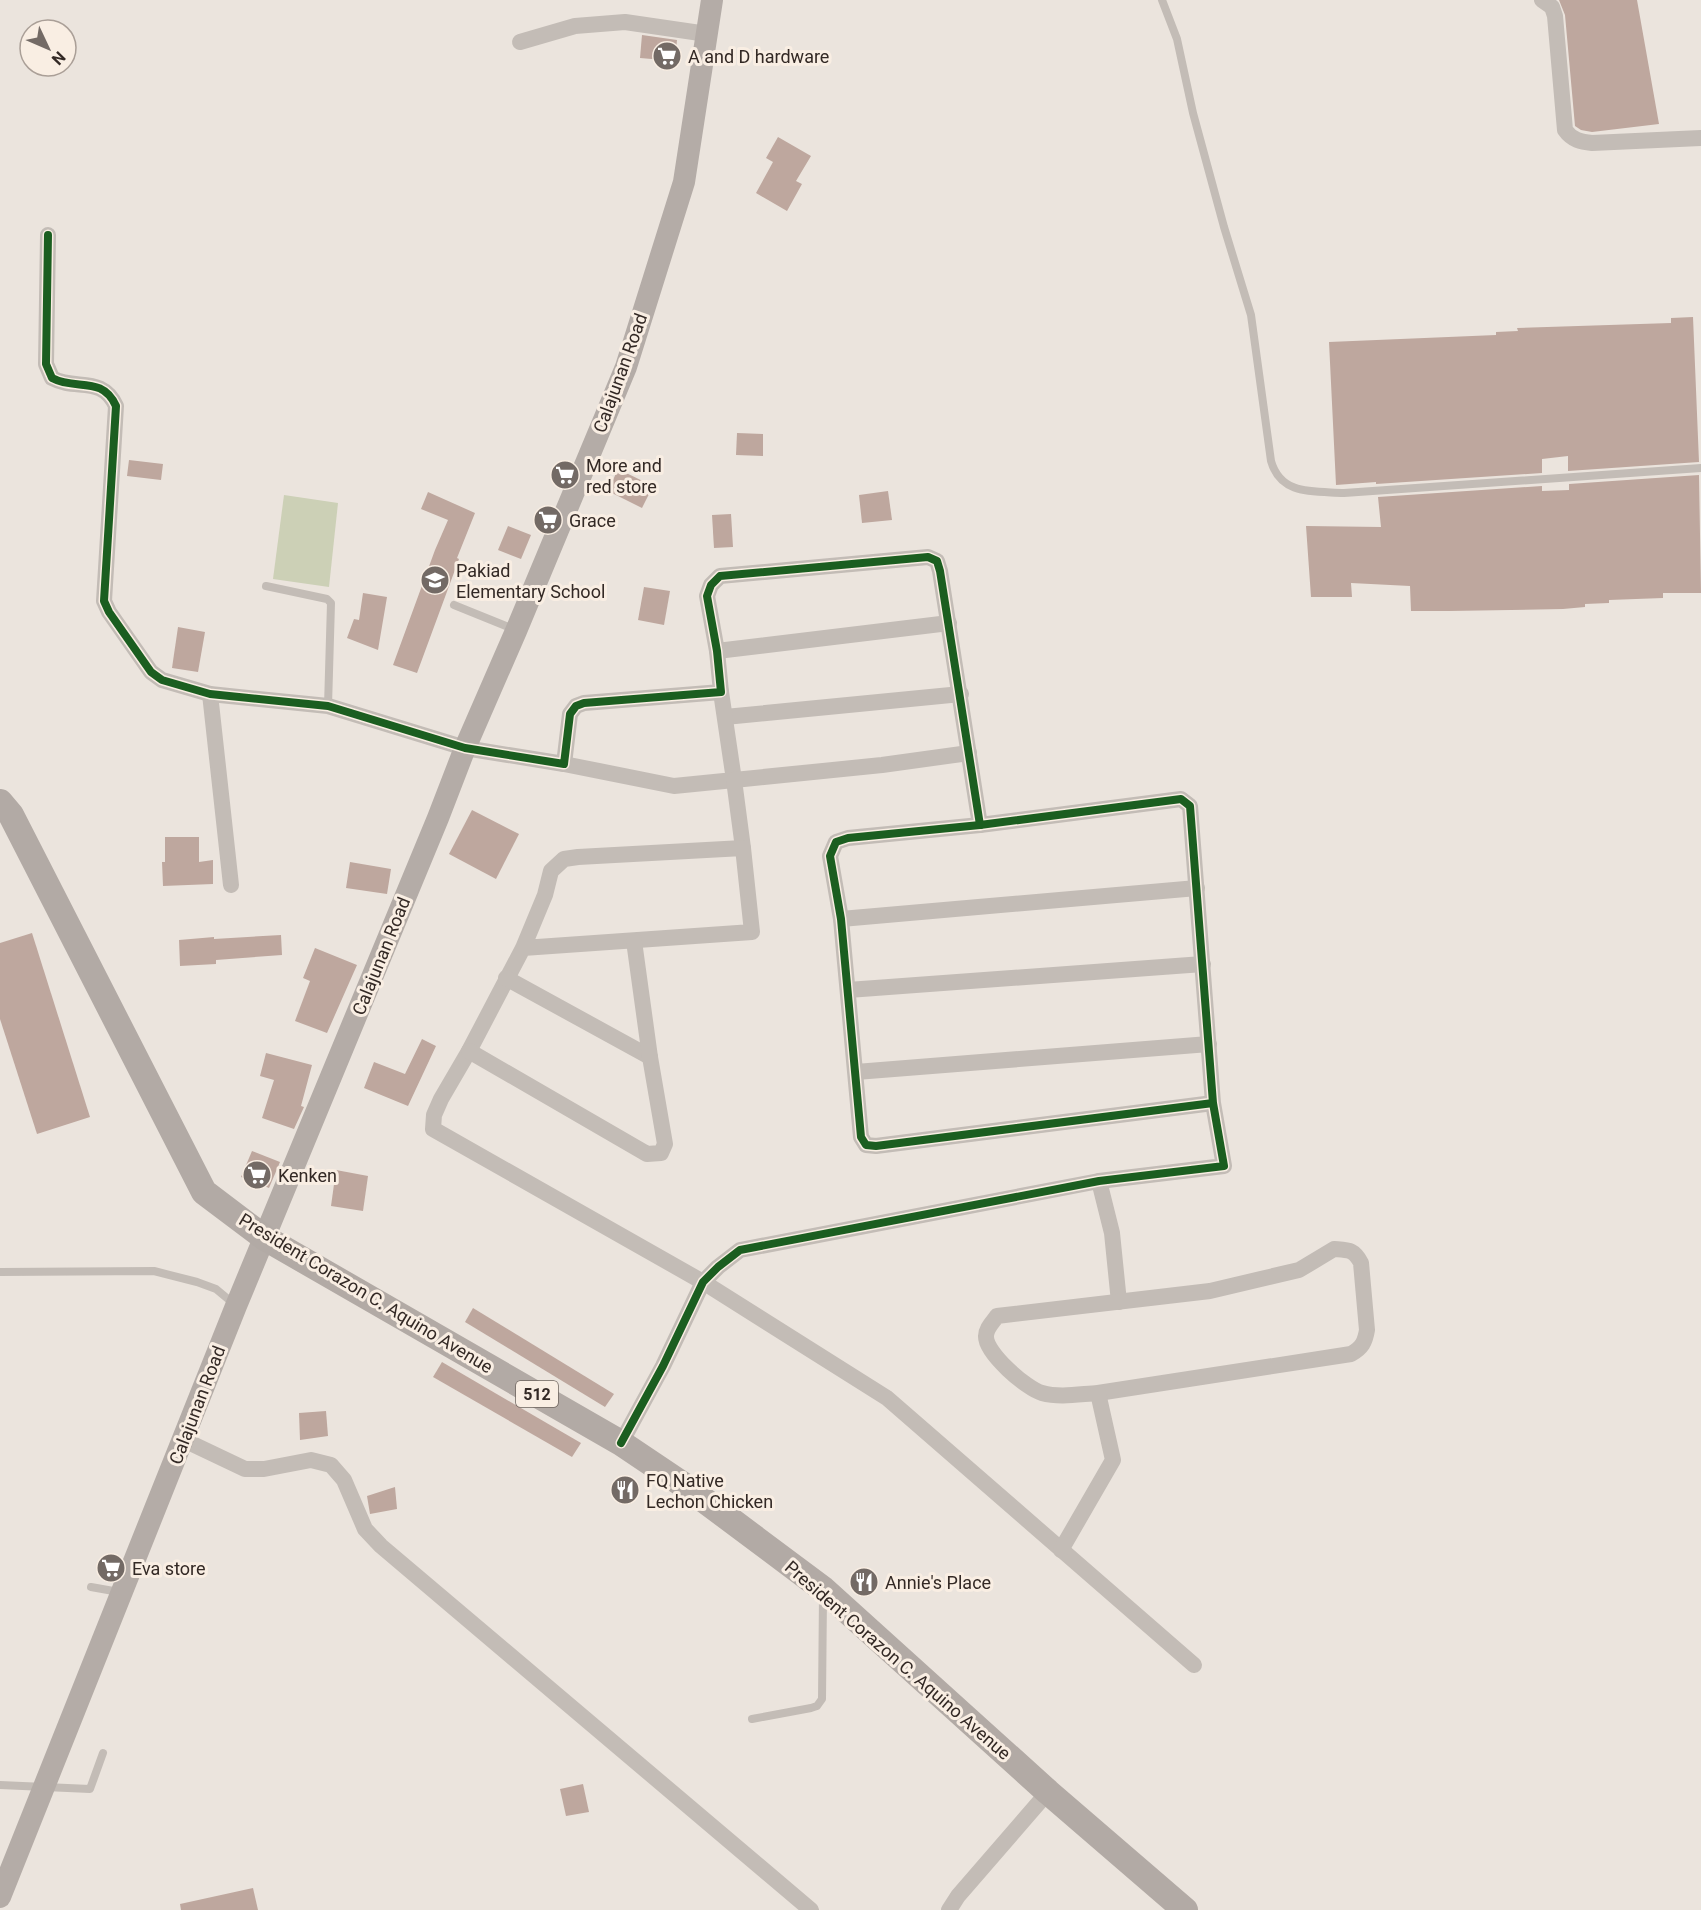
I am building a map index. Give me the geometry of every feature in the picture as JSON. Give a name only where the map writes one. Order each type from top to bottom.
[{"type":"main road","name":"Calajunan Road","points":[[0,1897],[236,1306],[629,356],[684,182],[712,0]]},
{"type":"main road","name":"President Corazon C. Aquino Avenue","points":[[0,802],[11,815],[204,1192],[265,1238],[621,1443],[688,1488],[823,1589],[1048,1792],[1185,1910]]},
{"type":"street","points":[[1542,0],[1552,8],[1555,16],[1565,130],[1568,135],[1581,142],[1592,143],[1701,138]]},
{"type":"street","points":[[520,42],[575,26],[625,22],[707,34]]},
{"type":"street","points":[[48,235],[46,364],[52,378],[62,383],[97,386],[112,398],[116,406],[104,601],[109,612],[151,672],[162,680],[210,694],[328,706],[465,748],[564,764],[674,786],[882,765],[969,753]]},
{"type":"street","points":[[523,948],[752,932],[717,651],[706,596],[711,585],[720,576],[928,557],[937,561],[961,694],[980,825]]},
{"type":"street","points":[[717,651],[949,623]]},
{"type":"street","points":[[564,764],[570,714],[576,706],[584,703],[721,692]]},
{"type":"street","points":[[210,694],[231,885]]},
{"type":"street","points":[[725,717],[961,694]]},
{"type":"street","points":[[621,1443],[663,1366],[704,1282],[718,1267],[741,1250],[1100,1180],[1224,1166],[1213,1104],[1190,806],[1181,799],[980,825],[848,838],[837,842],[831,856],[841,919],[861,1137],[866,1144],[876,1146],[1213,1104]]},
{"type":"street","points":[[743,848],[564,859],[551,871],[545,896],[523,948],[469,1052],[441,1099],[434,1115],[433,1129],[704,1282],[887,1398],[1194,1665]]},
{"type":"street","points":[[841,919],[1197,888]]},
{"type":"street","points":[[469,1052],[647,1154],[661,1153],[665,1144],[634,941]]},
{"type":"street","points":[[848,990],[1203,964]]},
{"type":"street","points":[[506,978],[650,1057]]},
{"type":"street","points":[[856,1072],[1209,1044]]},
{"type":"street","points":[[1100,1180],[1112,1233],[1119,1302]]},
{"type":"street","points":[[1334,1249],[1350,1250],[1357,1255],[1361,1263],[1367,1330],[1365,1341],[1360,1349],[1351,1354],[1098,1393],[1063,1396],[1041,1393],[1019,1379],[988,1348],[986,1335],[997,1316],[1119,1302],[1210,1291],[1299,1270],[1334,1249]]},
{"type":"street","points":[[1062,1550],[1113,1460],[1098,1393]]},
{"type":"street","points":[[184,1440],[245,1469],[264,1469],[311,1460],[331,1465],[344,1480],[365,1529],[381,1546],[811,1910]]},
{"type":"street","points":[[950,1910],[958,1896],[1048,1792]]},
{"type":"lane","points":[[1162,0],[1177,39],[1196,124],[1251,315],[1271,461],[1281,481],[1299,490],[1344,493],[1701,468]]},
{"type":"lane","points":[[266,586],[327,599],[331,603],[328,706]]},
{"type":"lane","points":[[454,605],[516,631]]},
{"type":"lane","points":[[0,1272],[154,1271],[216,1289],[236,1306]]},
{"type":"lane","points":[[91,1587],[123,1593]]},
{"type":"lane","points":[[752,1719],[817,1706],[822,1699],[823,1589]]},
{"type":"lane","points":[[0,1785],[90,1790],[102,1753]]},
{"type":"green space","points":[[284,495],[338,503],[329,587],[273,579]]},
{"type":"building","points":[[1559,0],[1637,0],[1659,124],[1592,132],[1575,126],[1565,15]]},
{"type":"building","points":[[642,35],[677,40],[675,61],[640,58]]},
{"type":"building","points":[[778,137],[811,156],[796,181],[802,184],[787,211],[756,193],[773,162],[766,158]]},
{"type":"building","points":[[1693,317],[1699,462],[1568,471],[1568,456],[1542,459],[1542,473],[1336,485],[1329,342],[1496,335],[1496,332],[1518,331],[1517,328],[1671,323],[1671,318]]},
{"type":"building","points":[[737,433],[763,434],[763,456],[736,455]]},
{"type":"building","points":[[129,460],[163,464],[161,480],[127,476]]},
{"type":"building","points":[[618,469],[653,486],[642,508],[608,491]]},
{"type":"building","points":[[1699,475],[1701,593],[1663,593],[1663,598],[1609,600],[1609,603],[1585,604],[1585,607],[1563,609],[1449,611],[1411,611],[1410,586],[1351,583],[1352,597],[1311,597],[1306,526],[1381,527],[1378,497],[1542,486],[1542,491],[1569,490],[1569,484]]},
{"type":"building","points":[[888,491],[892,520],[862,523],[859,495]]},
{"type":"building","points":[[428,492],[475,513],[417,673],[393,665],[448,520],[421,509]]},
{"type":"building","points":[[731,514],[733,547],[714,548],[712,515]]},
{"type":"building","points":[[508,526],[531,535],[521,559],[498,550]]},
{"type":"building","points":[[644,587],[670,591],[664,625],[638,620]]},
{"type":"building","points":[[363,593],[387,597],[378,650],[347,638],[354,619],[359,620]]},
{"type":"building","points":[[178,627],[205,632],[198,672],[172,668]]},
{"type":"building","points":[[472,810],[519,834],[496,879],[449,854]]},
{"type":"building","points":[[165,837],[199,837],[199,862],[213,860],[213,884],[163,886],[162,862],[165,862]]},
{"type":"building","points":[[350,862],[391,869],[387,894],[346,888]]},
{"type":"building","points":[[32,933],[90,1117],[37,1134],[0,1019],[0,943]]},
{"type":"building","points":[[281,935],[282,955],[216,960],[216,964],[180,966],[179,940]]},
{"type":"building","points":[[315,948],[357,965],[327,1033],[295,1021],[310,981],[303,978]]},
{"type":"building","points":[[422,1039],[436,1046],[408,1106],[364,1088],[374,1062],[405,1074]]},
{"type":"building","points":[[266,1053],[312,1065],[301,1106],[304,1107],[294,1129],[262,1118],[274,1080],[260,1076]]},
{"type":"building","points":[[252,1151],[280,1162],[269,1188],[241,1177]]},
{"type":"building","points":[[336,1170],[368,1176],[363,1211],[331,1206]]},
{"type":"building","points":[[473,1308],[614,1394],[605,1407],[465,1322]]},
{"type":"building","points":[[442,1362],[581,1443],[572,1457],[433,1377]]},
{"type":"building","points":[[326,1411],[328,1436],[300,1440],[299,1413]]},
{"type":"building","points":[[395,1487],[397,1509],[370,1514],[367,1496]]},
{"type":"building","points":[[583,1784],[589,1812],[566,1816],[560,1789]]},
{"type":"building","points":[[253,1888],[258,1910],[181,1910],[180,1904]]},
{"type":"cycle path","points":[[48,235],[46,364],[52,378],[61,382],[88,385],[103,390],[116,406],[104,601],[109,612],[151,672],[162,680],[210,694],[328,706],[465,748],[564,764],[570,714],[576,706],[584,703],[721,692],[717,651],[707,596],[711,585],[720,576],[928,557],[937,561],[940,571],[980,825]]},
{"type":"cycle path","points":[[621,1443],[663,1366],[703,1282],[740,1250],[1099,1181],[1224,1166],[1213,1103],[1190,806],[1181,799],[980,825],[848,838],[836,842],[830,856],[841,919],[861,1137],[866,1145],[876,1146],[1213,1103]]},
{"type":"place","name":"A and D hardware","points":[[667,56]]},
{"type":"place","name":"More and red store","points":[[565,475]]},
{"type":"place","name":"Grace","points":[[548,520]]},
{"type":"place","name":"Pakiad Elementary School","points":[[435,580]]},
{"type":"place","name":"Kenken","points":[[257,1175]]},
{"type":"place","name":"FQ Native Lechon Chicken","points":[[625,1490]]},
{"type":"place","name":"Eva store","points":[[111,1568]]},
{"type":"place","name":"Annie's Place","points":[[864,1582]]}]
